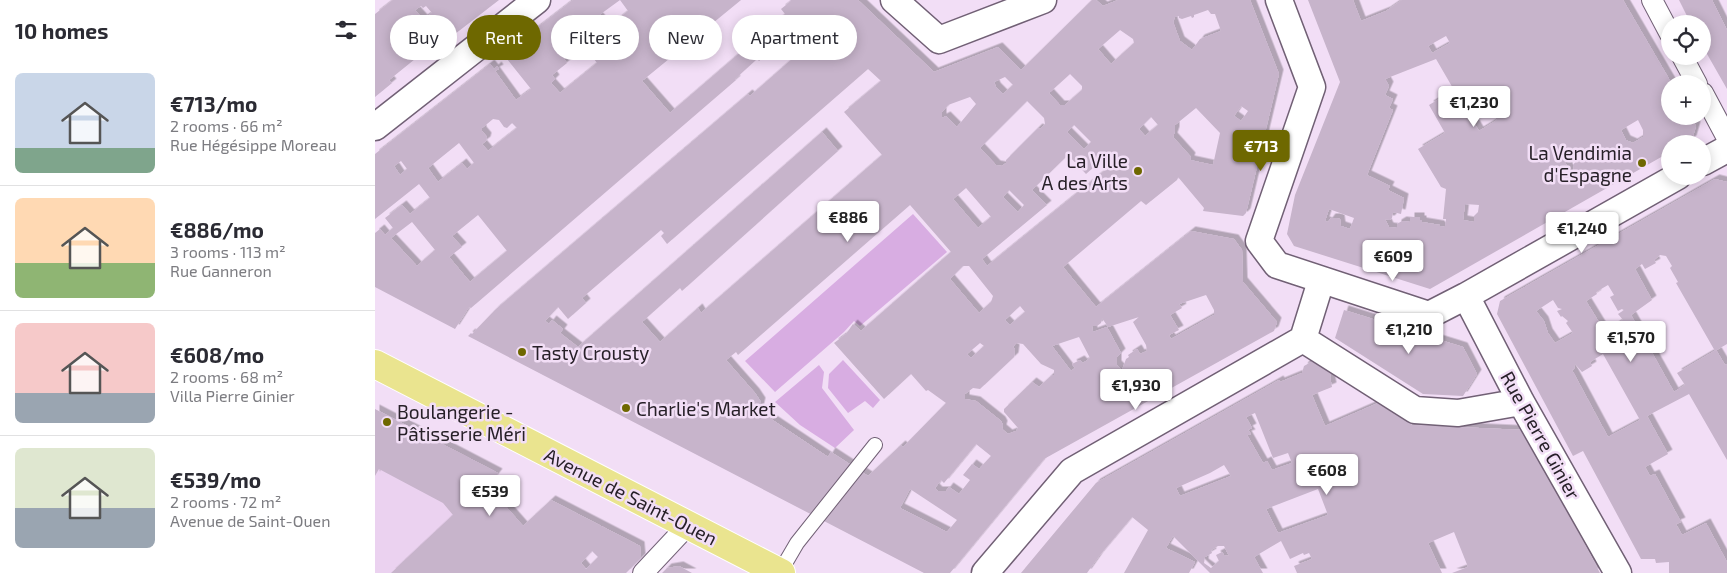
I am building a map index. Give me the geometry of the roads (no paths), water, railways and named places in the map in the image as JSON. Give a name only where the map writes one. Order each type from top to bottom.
[{"type":"main road","name":"Avenue de Saint-Ouen","points":[[375,364],[780,573]]},
{"type":"street","points":[[375,127],[537,0]]},
{"type":"street","points":[[894,0],[939,40],[1043,0]]},
{"type":"street","points":[[1279,0],[1312,86],[1259,241],[1277,265],[1429,315],[1662,185]]},
{"type":"street","points":[[1652,0],[1661,17]]},
{"type":"street","points":[[1711,108],[1727,138]]},
{"type":"street","points":[[1711,158],[1727,149]]},
{"type":"street","points":[[985,573],[1072,471],[1303,339],[1321,281]]},
{"type":"street","name":"Rue Pierre Ginier","points":[[1466,296],[1521,402],[1618,573]]},
{"type":"street","points":[[1303,339],[1415,410],[1459,413],[1521,402]]},
{"type":"street","points":[[643,573],[688,525]]},
{"type":"lane","points":[[780,573],[797,543],[875,445]]},
{"type":"place","name":"La Vendimia d'Espagne","points":[[1642,163]]},
{"type":"place","name":"La Ville A des Arts","points":[[1138,171]]},
{"type":"place","name":"Tasty Crousty","points":[[522,352]]},
{"type":"place","name":"Charlie's Market","points":[[626,408]]},
{"type":"place","name":"Boulangerie - Pâtisserie Méri","points":[[387,422]]}]
